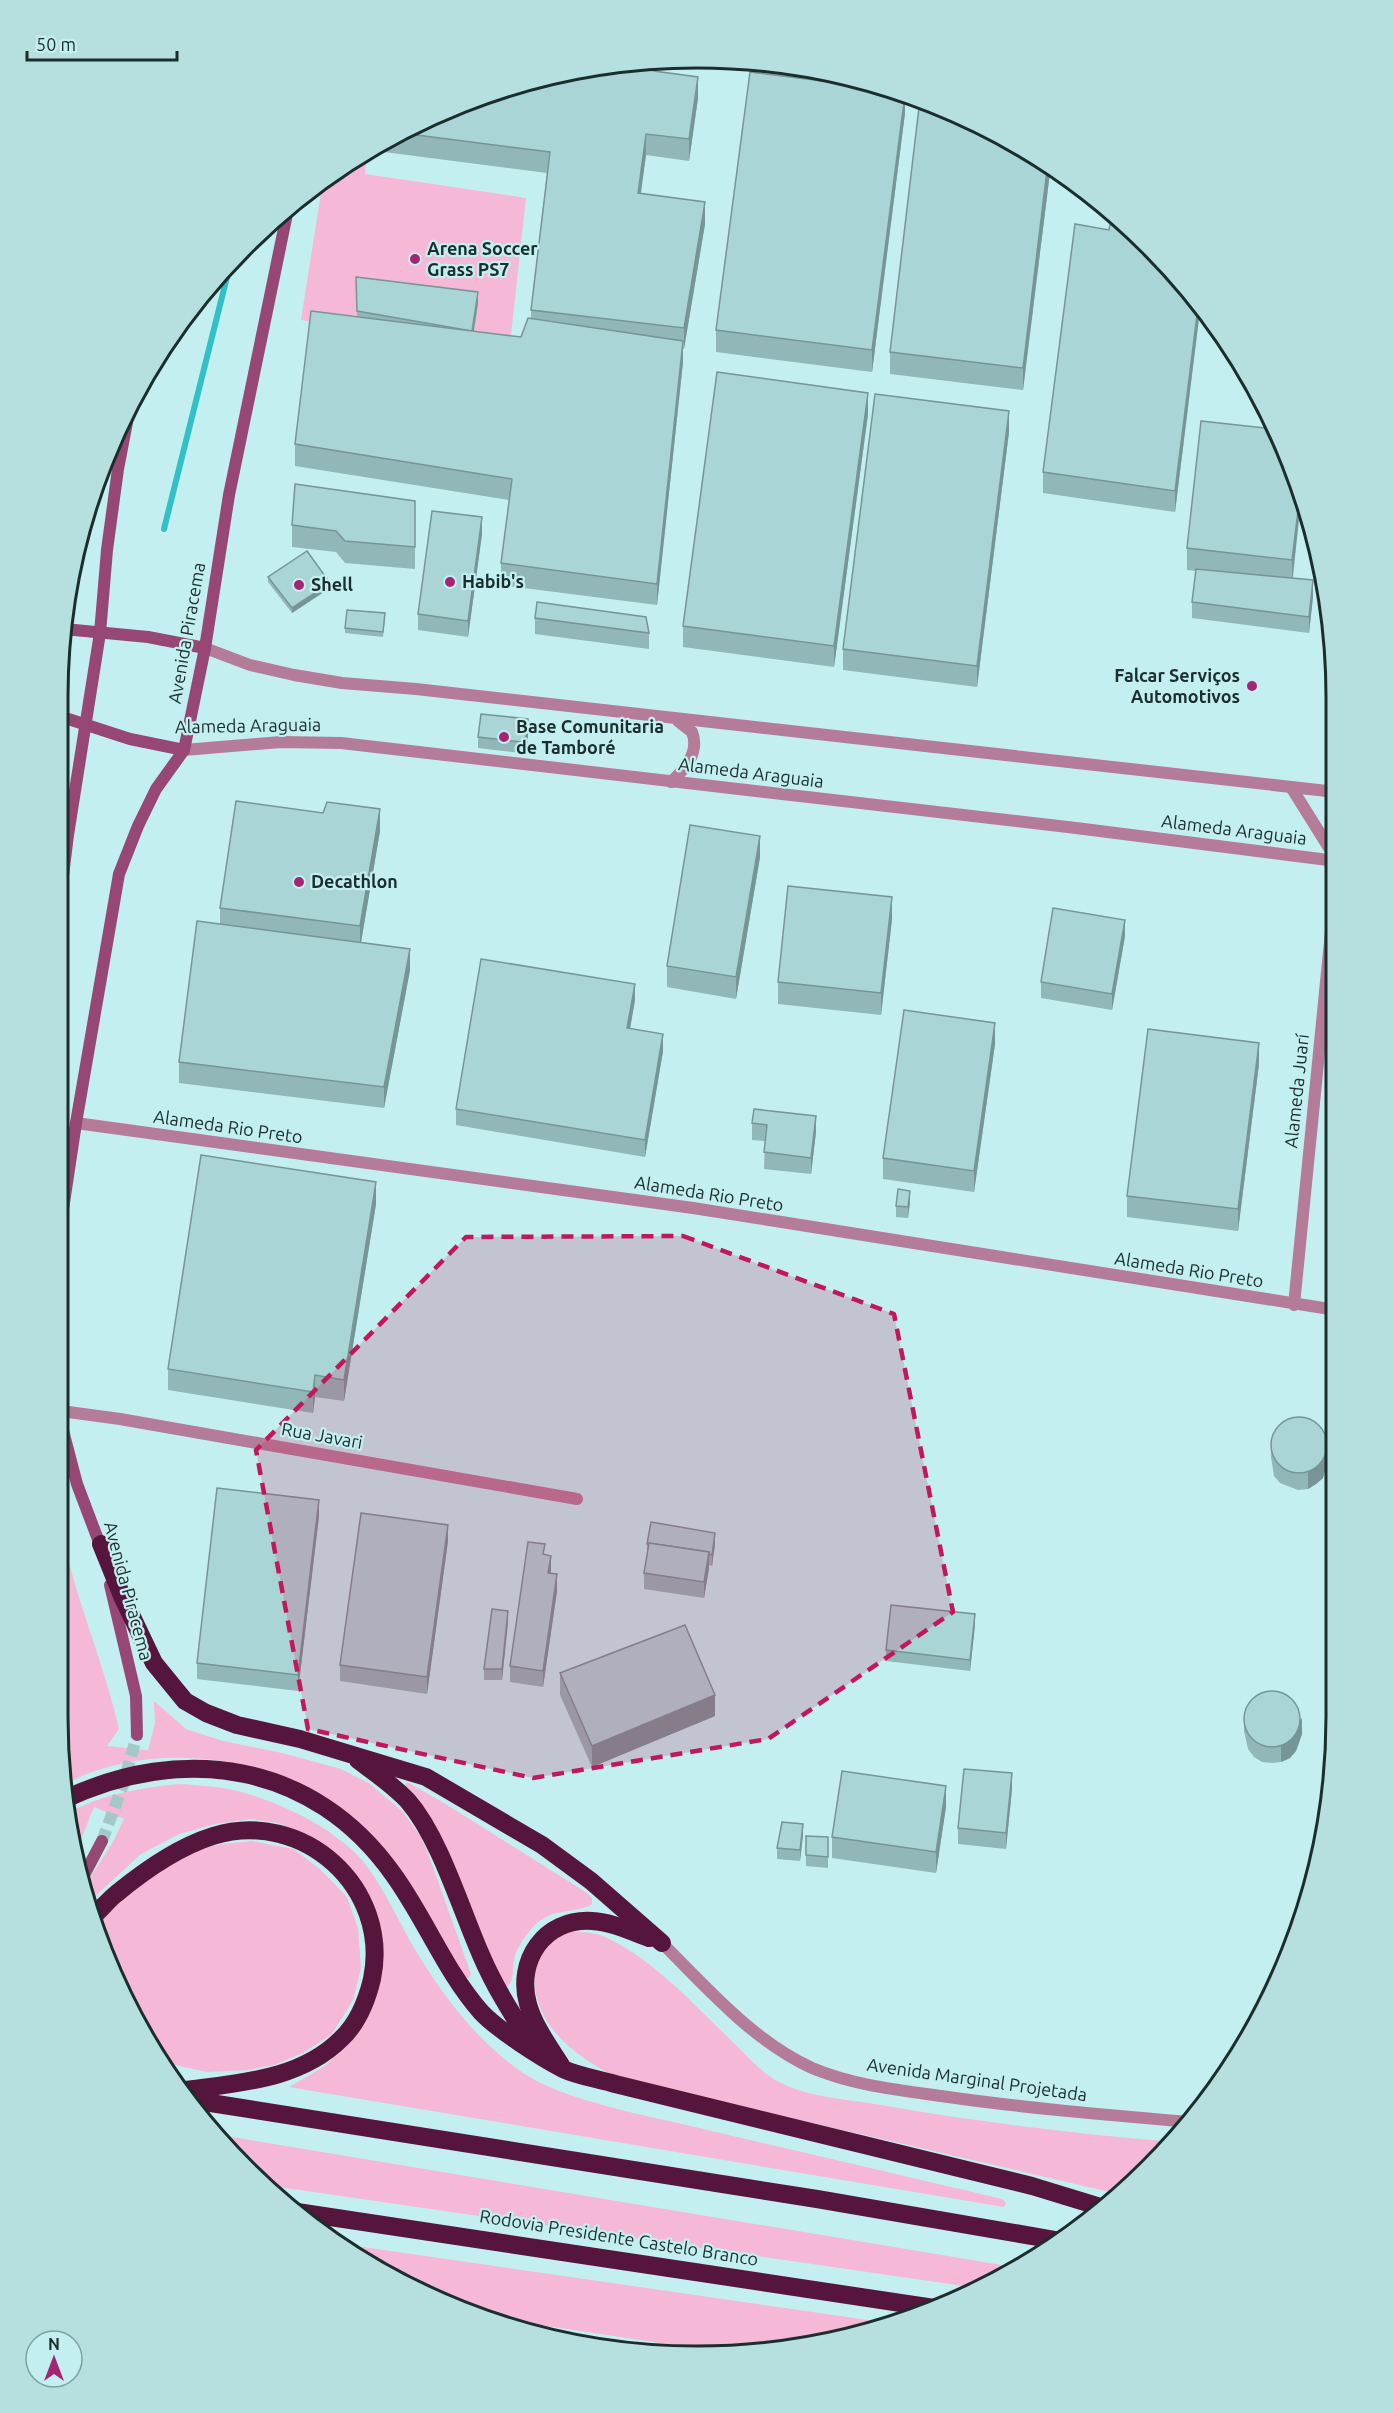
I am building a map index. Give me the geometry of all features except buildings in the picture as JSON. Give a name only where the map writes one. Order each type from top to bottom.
[{"type":"highway","points":[[101,1544],[122,1596],[154,1663],[185,1701],[206,1713],[237,1725],[300,1739],[426,1777],[542,1845],[591,1881],[662,1943]]},
{"type":"highway","points":[[348,1753],[395,1789],[409,1803],[436,1849],[497,1988],[536,2051]]},
{"type":"highway","points":[[73,1795],[94,1785],[156,1770],[207,1769],[238,1772],[270,1780],[302,1794],[364,1837],[394,1874],[447,1963],[482,2012],[512,2037],[563,2069],[615,2084],[1032,2186],[1093,2205]]},
{"type":"highway","points":[[99,1911],[143,1874],[182,1849],[214,1836],[245,1830],[275,1833],[301,1840],[344,1872],[357,1888],[371,1924],[374,1968],[368,1995],[356,2020],[341,2039],[289,2071],[255,2080],[191,2089]]},
{"type":"highway","points":[[563,2069],[540,2033],[528,2006],[524,1982],[532,1949],[554,1931],[570,1923],[590,1920],[611,1923],[662,1943]]},
{"type":"highway","points":[[200,2101],[817,2199],[1047,2239]]},
{"type":"highway","name":"Rodovia Presidente Castelo Branco","points":[[312,2213],[917,2305]]},
{"type":"main road","name":"Avenida Piracema","points":[[67,1182],[119,874],[156,789],[184,750],[205,648],[229,495],[285,221]]},
{"type":"main road","points":[[67,843],[100,633],[107,550],[124,436]]},
{"type":"main road","points":[[72,630],[148,637],[205,648]]},
{"type":"main road","name":"Alameda Araguaia","points":[[67,719],[84,726],[184,750]]},
{"type":"main road","name":"Avenida Piracema","points":[[67,1446],[77,1484],[101,1544],[136,1696],[137,1735]]},
{"type":"main road","points":[[87,1870],[102,1840]]},
{"type":"street","points":[[205,648],[250,665],[342,683],[416,689],[676,720],[1327,791]]},
{"type":"street","points":[[671,782],[684,770],[694,747],[692,732],[676,720]]},
{"type":"street","name":"Alameda Araguaia","points":[[184,750],[281,742],[341,743],[1327,859]]},
{"type":"street","points":[[1291,787],[1327,845]]},
{"type":"street","name":"Alameda Juarí","points":[[1294,1305],[1327,972]]},
{"type":"street","name":"Alameda Rio Preto","points":[[76,1123],[693,1208],[1327,1309]]},
{"type":"street","name":"Rua Javari","points":[[67,1412],[120,1419],[577,1499]]},
{"type":"street","name":"Avenida Marginal Projetada","points":[[662,1943],[726,2008],[759,2034],[788,2054],[836,2077],[900,2091],[980,2102],[1178,2121]]},
{"type":"highlighted area","points":[[683,1236],[894,1314],[953,1612],[768,1739],[533,1778],[308,1729],[256,1450],[466,1237]]},
{"type":"shaded area","name":"Arena Soccer Grass PS7","points":[[366,162],[365,174],[526,198],[509,353],[301,320],[321,193]]},
{"type":"shaded area","points":[[67,1555],[119,1729],[107,1746],[148,1750],[155,1723],[154,1701],[186,1729],[223,1741],[282,1753],[341,1769],[370,1784],[403,1812],[421,1837],[471,1974],[469,1978],[463,1976],[411,1887],[374,1838],[348,1816],[277,1775],[246,1766],[192,1758],[138,1761],[86,1774],[71,1781],[67,1716]]},
{"type":"shaded area","points":[[407,1782],[444,1803],[592,1898],[592,1904],[587,1907],[550,1915],[535,1925],[517,1950],[512,1979],[508,1986],[502,1985],[427,1814],[417,1797],[405,1785]]},
{"type":"shaded area","points":[[180,1784],[242,1792],[304,1816],[341,1840],[369,1869],[421,1960],[459,2013],[505,2060],[541,2083],[584,2100],[632,2113],[1002,2199],[1006,2203],[1004,2207],[289,2087],[325,2066],[357,2034],[378,1926],[370,1898],[354,1873],[332,1851],[310,1836],[278,1823],[251,1819],[215,1824],[179,1834],[141,1854],[94,1897],[89,1879],[113,1842],[124,1819],[94,1807],[80,1841],[75,1810],[93,1801],[150,1788]]},
{"type":"shaded area","points":[[251,1841],[293,1849],[320,1869],[347,1897],[358,1928],[361,1968],[353,2000],[332,2034],[303,2053],[274,2065],[248,2070],[207,2072],[173,2064],[132,1994],[101,1919],[146,1879],[161,1869],[192,1853],[224,1844]]},
{"type":"shaded area","points":[[570,1932],[590,1933],[600,1935],[627,1949],[677,1988],[762,2071],[773,2079],[803,2092],[990,2122],[1161,2141],[1109,2192],[618,2078],[572,2049],[548,2023],[540,2007],[535,1990],[536,1964],[546,1946]]},
{"type":"shaded area","points":[[229,2137],[1004,2265],[964,2286],[280,2187]]},
{"type":"shaded area","points":[[359,2246],[871,2320],[779,2340],[697,2346],[673,2345],[536,2324],[495,2312],[419,2281]]},
{"type":"waterway","points":[[164,529],[226,279]]},
{"type":"tunnel","points":[[102,1841],[123,1785],[137,1735]]},
{"type":"place","name":"Arena Soccer Grass PS7","points":[[415,259]]},
{"type":"place","name":"Habib's","points":[[450,582]]},
{"type":"place","name":"Shell","points":[[299,585]]},
{"type":"place","name":"Falcar Serviços Automotivos","points":[[1252,686]]},
{"type":"place","name":"Base Comunitaria de Tamboré","points":[[504,737]]},
{"type":"place","name":"Decathlon","points":[[299,882]]}]
